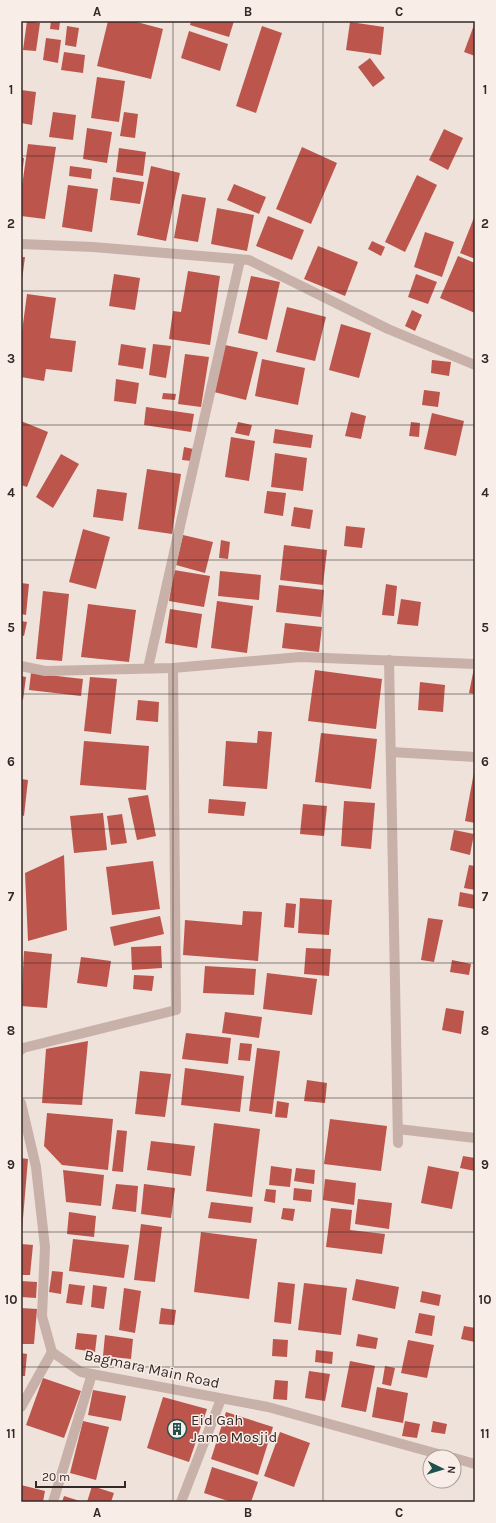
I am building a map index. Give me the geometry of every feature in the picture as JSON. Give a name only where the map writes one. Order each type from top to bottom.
[{"type":"street","points":[[21,244],[249,260],[388,329],[475,365]]},
{"type":"street","points":[[148,668],[240,260]]},
{"type":"street","points":[[21,666],[45,671],[173,668],[300,657],[475,664]]},
{"type":"street","points":[[389,660],[398,1143]]},
{"type":"street","points":[[21,1050],[23,1048],[176,1010],[173,668]]},
{"type":"street","points":[[391,752],[475,758]]},
{"type":"street","points":[[21,1103],[36,1167],[45,1247],[42,1316],[52,1352],[21,1407]]},
{"type":"street","points":[[398,1129],[475,1138]]},
{"type":"street","name":"Bagmara Main Road","points":[[52,1352],[81,1372],[268,1407],[422,1450]]},
{"type":"street","points":[[53,1502],[92,1374]]},
{"type":"street","points":[[182,1502],[221,1399]]},
{"type":"street","points":[[462,1460],[475,1464]]},
{"type":"building","points":[[27,21],[40,23],[36,51],[23,50]]},
{"type":"building","points":[[51,21],[60,21],[59,30],[50,29]]},
{"type":"building","points":[[108,21],[133,21],[163,29],[151,79],[97,66]]},
{"type":"building","points":[[191,21],[234,21],[229,37],[190,25]]},
{"type":"building","points":[[350,22],[384,27],[381,55],[346,50]]},
{"type":"building","points":[[475,25],[475,56],[464,52]]},
{"type":"building","points":[[67,26],[79,28],[76,47],[65,45]]},
{"type":"building","points":[[262,26],[282,33],[256,113],[236,106]]},
{"type":"building","points":[[189,31],[228,44],[220,71],[181,58]]},
{"type":"building","points":[[46,38],[61,40],[58,63],[43,60]]},
{"type":"building","points":[[64,52],[85,55],[83,73],[61,70]]},
{"type":"building","points":[[370,58],[385,78],[373,87],[358,67]]},
{"type":"building","points":[[97,77],[125,81],[119,122],[91,118]]},
{"type":"building","points":[[21,90],[36,92],[32,125],[21,123]]},
{"type":"building","points":[[53,112],[76,115],[73,140],[49,137]]},
{"type":"building","points":[[124,112],[138,114],[135,138],[120,136]]},
{"type":"building","points":[[87,128],[112,132],[107,163],[83,159]]},
{"type":"building","points":[[444,129],[463,138],[448,170],[429,160]]},
{"type":"building","points":[[28,144],[56,147],[45,219],[21,216],[21,193]]},
{"type":"building","points":[[302,147],[337,163],[311,224],[276,209]]},
{"type":"building","points":[[119,148],[146,152],[143,176],[116,172]]},
{"type":"building","points":[[21,158],[24,158],[22,176],[21,176]]},
{"type":"building","points":[[70,166],[92,169],[91,179],[69,176]]},
{"type":"building","points":[[151,166],[180,173],[166,241],[137,235]]},
{"type":"building","points":[[417,175],[437,185],[405,252],[385,242]]},
{"type":"building","points":[[113,177],[144,182],[140,204],[110,200]]},
{"type":"building","points":[[234,184],[266,197],[259,214],[227,200]]},
{"type":"building","points":[[68,185],[98,189],[92,232],[62,227]]},
{"type":"building","points":[[182,194],[206,198],[198,242],[174,238]]},
{"type":"building","points":[[217,208],[254,215],[247,251],[211,244]]},
{"type":"building","points":[[475,215],[475,259],[460,253]]},
{"type":"building","points":[[268,216],[304,230],[292,260],[256,246]]},
{"type":"building","points":[[425,232],[454,242],[442,277],[414,267]]},
{"type":"building","points":[[372,241],[385,247],[381,256],[368,249]]},
{"type":"building","points":[[318,246],[358,262],[345,296],[304,279]]},
{"type":"building","points":[[458,256],[475,263],[475,313],[440,298]]},
{"type":"building","points":[[21,257],[25,257],[22,280],[21,280]]},
{"type":"building","points":[[188,271],[220,276],[210,345],[169,339],[173,311],[181,312]]},
{"type":"building","points":[[114,274],[140,278],[135,310],[109,306]]},
{"type":"building","points":[[416,274],[437,282],[428,304],[408,297]]},
{"type":"building","points":[[251,276],[280,282],[267,340],[238,333]]},
{"type":"building","points":[[27,294],[56,298],[50,338],[76,341],[72,372],[46,369],[44,381],[21,377],[21,339]]},
{"type":"building","points":[[287,307],[326,317],[315,361],[276,352]]},
{"type":"building","points":[[412,310],[422,315],[415,331],[405,326]]},
{"type":"building","points":[[341,324],[371,333],[359,378],[329,370]]},
{"type":"building","points":[[121,344],[146,348],[143,369],[118,365]]},
{"type":"building","points":[[153,344],[171,346],[166,378],[149,375]]},
{"type":"building","points":[[225,345],[258,352],[246,400],[214,392]]},
{"type":"building","points":[[185,354],[209,357],[201,407],[178,404]]},
{"type":"building","points":[[262,359],[305,368],[298,405],[255,396]]},
{"type":"building","points":[[432,360],[451,362],[449,376],[431,373]]},
{"type":"building","points":[[116,379],[139,383],[136,404],[114,401]]},
{"type":"building","points":[[424,390],[440,392],[438,407],[422,405]]},
{"type":"building","points":[[163,393],[176,394],[175,400],[162,399]]},
{"type":"building","points":[[146,407],[194,414],[191,432],[144,425]]},
{"type":"building","points":[[351,412],[366,416],[361,439],[345,436]]},
{"type":"building","points":[[432,413],[464,421],[456,456],[424,449]]},
{"type":"building","points":[[21,421],[48,432],[27,487],[21,485]]},
{"type":"building","points":[[238,422],[252,425],[249,436],[235,433]]},
{"type":"building","points":[[411,422],[420,423],[419,437],[409,436]]},
{"type":"building","points":[[275,429],[313,435],[311,448],[273,443]]},
{"type":"building","points":[[231,437],[255,441],[249,481],[225,477]]},
{"type":"building","points":[[184,447],[193,449],[191,461],[182,460]]},
{"type":"building","points":[[275,453],[307,458],[303,491],[271,487]]},
{"type":"building","points":[[61,454],[79,464],[53,508],[36,497]]},
{"type":"building","points":[[147,469],[181,474],[172,534],[138,529]]},
{"type":"building","points":[[97,489],[127,493],[123,521],[93,517]]},
{"type":"building","points":[[267,491],[286,493],[283,516],[264,513]]},
{"type":"building","points":[[294,507],[313,510],[310,529],[291,526]]},
{"type":"building","points":[[346,526],[365,528],[362,548],[344,546]]},
{"type":"building","points":[[83,529],[110,537],[96,589],[69,582]]},
{"type":"building","points":[[183,535],[213,542],[205,573],[176,565]]},
{"type":"building","points":[[221,540],[230,542],[228,559],[219,558]]},
{"type":"building","points":[[284,545],[327,550],[323,585],[280,580]]},
{"type":"building","points":[[174,570],[210,576],[204,607],[169,601]]},
{"type":"building","points":[[220,571],[261,575],[259,600],[218,596]]},
{"type":"building","points":[[21,583],[29,584],[26,615],[21,614]]},
{"type":"building","points":[[386,584],[397,586],[394,616],[382,615]]},
{"type":"building","points":[[279,585],[324,590],[321,617],[276,612]]},
{"type":"building","points":[[43,591],[69,594],[62,661],[36,659]]},
{"type":"building","points":[[401,599],[421,602],[418,626],[397,624]]},
{"type":"building","points":[[217,601],[253,606],[247,653],[211,648]]},
{"type":"building","points":[[88,604],[136,610],[129,662],[81,657]]},
{"type":"building","points":[[170,609],[202,614],[197,648],[165,643]]},
{"type":"building","points":[[21,621],[27,622],[24,636],[21,635]]},
{"type":"building","points":[[285,623],[322,627],[319,652],[282,648]]},
{"type":"building","points":[[475,668],[475,694],[469,693]]},
{"type":"building","points":[[315,670],[382,679],[376,729],[308,721]]},
{"type":"building","points":[[31,673],[83,679],[81,696],[29,690]]},
{"type":"building","points":[[21,676],[26,677],[23,700],[21,699]]},
{"type":"building","points":[[90,677],[117,679],[111,734],[84,731]]},
{"type":"building","points":[[420,682],[445,685],[443,712],[418,710]]},
{"type":"building","points":[[138,700],[159,702],[158,722],[136,720]]},
{"type":"building","points":[[258,731],[272,732],[267,789],[223,786],[226,741],[257,743]]},
{"type":"building","points":[[321,733],[377,739],[371,789],[315,782]]},
{"type":"building","points":[[84,741],[149,746],[146,790],[80,785]]},
{"type":"building","points":[[475,772],[475,823],[465,821]]},
{"type":"building","points":[[21,779],[28,780],[24,816],[21,815]]},
{"type":"building","points":[[148,795],[156,836],[137,840],[128,798]]},
{"type":"building","points":[[209,799],[246,802],[244,816],[208,813]]},
{"type":"building","points":[[344,801],[375,803],[371,849],[341,846]]},
{"type":"building","points":[[303,804],[327,806],[324,836],[300,834]]},
{"type":"building","points":[[103,813],[107,850],[74,853],[70,816]]},
{"type":"building","points":[[122,814],[127,843],[111,845],[107,816]]},
{"type":"building","points":[[454,830],[474,834],[470,855],[450,850]]},
{"type":"building","points":[[64,855],[67,930],[28,941],[25,873]]},
{"type":"building","points":[[153,861],[160,909],[112,915],[106,867]]},
{"type":"building","points":[[469,865],[475,866],[475,890],[464,888]]},
{"type":"building","points":[[460,892],[475,895],[475,909],[458,906]]},
{"type":"building","points":[[300,898],[332,900],[329,935],[298,933]]},
{"type":"building","points":[[286,903],[296,904],[294,928],[284,927]]},
{"type":"building","points":[[243,911],[262,912],[258,961],[183,955],[185,920],[242,925]]},
{"type":"building","points":[[160,916],[164,934],[114,946],[110,927]]},
{"type":"building","points":[[428,918],[443,920],[434,962],[421,960]]},
{"type":"building","points":[[161,946],[162,968],[132,970],[131,947]]},
{"type":"building","points":[[306,948],[331,949],[329,976],[304,974]]},
{"type":"building","points":[[24,951],[52,954],[47,1008],[21,1006]]},
{"type":"building","points":[[81,957],[111,961],[107,987],[77,983]]},
{"type":"building","points":[[452,960],[471,964],[469,975],[450,972]]},
{"type":"building","points":[[205,966],[256,969],[254,995],[203,993]]},
{"type":"building","points":[[267,973],[317,979],[312,1015],[263,1009]]},
{"type":"building","points":[[134,975],[154,976],[152,991],[133,989]]},
{"type":"building","points":[[446,1008],[464,1011],[461,1034],[442,1030]]},
{"type":"building","points":[[225,1012],[262,1017],[259,1038],[222,1033]]},
{"type":"building","points":[[186,1033],[231,1038],[228,1064],[182,1059]]},
{"type":"building","points":[[88,1041],[82,1105],[42,1103],[46,1049]]},
{"type":"building","points":[[240,1043],[252,1044],[250,1061],[238,1060]]},
{"type":"building","points":[[257,1048],[280,1051],[272,1114],[249,1111]]},
{"type":"building","points":[[185,1068],[244,1076],[240,1112],[181,1105]]},
{"type":"building","points":[[140,1071],[171,1074],[165,1117],[135,1114]]},
{"type":"building","points":[[307,1080],[327,1083],[325,1103],[304,1101]]},
{"type":"building","points":[[277,1101],[289,1103],[287,1118],[275,1117]]},
{"type":"building","points":[[47,1113],[113,1119],[108,1170],[62,1165],[44,1146]]},
{"type":"building","points":[[330,1119],[387,1126],[381,1171],[324,1164]]},
{"type":"building","points":[[214,1123],[260,1129],[252,1197],[206,1191]]},
{"type":"building","points":[[117,1130],[127,1131],[123,1172],[112,1171]]},
{"type":"building","points":[[151,1141],[195,1146],[191,1176],[147,1170]]},
{"type":"building","points":[[463,1156],[475,1158],[475,1171],[460,1168]]},
{"type":"building","points":[[21,1158],[28,1159],[22,1230],[21,1230]]},
{"type":"building","points":[[271,1166],[292,1169],[290,1187],[269,1185]]},
{"type":"building","points":[[428,1166],[459,1172],[452,1209],[421,1203]]},
{"type":"building","points":[[296,1168],[315,1170],[314,1184],[294,1181]]},
{"type":"building","points":[[63,1170],[104,1175],[101,1206],[66,1202]]},
{"type":"building","points":[[325,1179],[356,1183],[354,1205],[323,1200]]},
{"type":"building","points":[[116,1184],[138,1186],[136,1212],[112,1209]]},
{"type":"building","points":[[144,1184],[175,1188],[171,1218],[141,1214]]},
{"type":"building","points":[[294,1188],[312,1190],[311,1202],[293,1200]]},
{"type":"building","points":[[266,1189],[276,1190],[275,1203],[264,1201]]},
{"type":"building","points":[[358,1199],[392,1203],[389,1229],[355,1224]]},
{"type":"building","points":[[211,1202],[253,1207],[251,1223],[208,1218]]},
{"type":"building","points":[[283,1208],[295,1209],[293,1221],[281,1219]]},
{"type":"building","points":[[331,1208],[352,1210],[350,1230],[385,1234],[382,1254],[326,1247]]},
{"type":"building","points":[[69,1212],[96,1216],[94,1237],[67,1234]]},
{"type":"building","points":[[141,1224],[162,1227],[155,1282],[134,1280]]},
{"type":"building","points":[[201,1232],[257,1239],[249,1299],[194,1292]]},
{"type":"building","points":[[73,1239],[129,1245],[124,1278],[69,1271]]},
{"type":"building","points":[[21,1244],[33,1245],[30,1275],[21,1275]]},
{"type":"building","points":[[52,1271],[63,1272],[61,1294],[49,1292]]},
{"type":"building","points":[[356,1279],[399,1287],[395,1309],[352,1300]]},
{"type":"building","points":[[21,1281],[37,1282],[36,1298],[21,1297]]},
{"type":"building","points":[[278,1282],[295,1284],[291,1324],[274,1322]]},
{"type":"building","points":[[304,1283],[347,1288],[341,1335],[298,1330]]},
{"type":"building","points":[[69,1284],[85,1286],[82,1305],[66,1303]]},
{"type":"building","points":[[93,1285],[107,1287],[104,1309],[91,1307]]},
{"type":"building","points":[[124,1288],[141,1291],[135,1333],[119,1330]]},
{"type":"building","points":[[422,1291],[441,1295],[439,1306],[420,1302]]},
{"type":"building","points":[[21,1308],[37,1309],[34,1344],[21,1344]]},
{"type":"building","points":[[161,1308],[176,1310],[174,1325],[159,1324]]},
{"type":"building","points":[[419,1313],[435,1316],[432,1336],[415,1333]]},
{"type":"building","points":[[464,1326],[475,1328],[475,1342],[461,1339]]},
{"type":"building","points":[[77,1333],[97,1335],[95,1352],[75,1349]]},
{"type":"building","points":[[358,1334],[378,1338],[376,1349],[356,1346]]},
{"type":"building","points":[[105,1335],[133,1339],[131,1359],[103,1356]]},
{"type":"building","points":[[273,1339],[288,1340],[287,1357],[272,1356]]},
{"type":"building","points":[[408,1340],[434,1345],[427,1378],[401,1373]]},
{"type":"building","points":[[316,1350],[333,1352],[332,1364],[315,1362]]},
{"type":"building","points":[[21,1353],[27,1354],[25,1376],[21,1376]]},
{"type":"building","points":[[350,1361],[375,1366],[366,1412],[341,1407]]},
{"type":"building","points":[[385,1366],[395,1368],[391,1386],[382,1384]]},
{"type":"building","points":[[309,1371],[330,1374],[325,1401],[305,1398]]},
{"type":"building","points":[[43,1378],[81,1391],[64,1438],[26,1425]]},
{"type":"building","points":[[275,1380],[288,1381],[287,1400],[273,1399]]},
{"type":"building","points":[[377,1387],[408,1393],[403,1423],[372,1417]]},
{"type":"building","points":[[93,1390],[126,1396],[121,1421],[88,1415]]},
{"type":"building","name":"Eid Gah Jame Mosjid","points":[[163,1397],[207,1409],[189,1462],[147,1448]]},
{"type":"building","points":[[226,1412],[273,1427],[258,1475],[211,1459]]},
{"type":"building","points":[[83,1421],[109,1427],[96,1480],[70,1473]]},
{"type":"building","points":[[405,1421],[420,1424],[417,1438],[402,1436]]},
{"type":"building","points":[[433,1421],[447,1424],[445,1434],[431,1432]]},
{"type":"building","points":[[280,1432],[310,1443],[294,1487],[264,1476]]},
{"type":"building","points":[[212,1467],[258,1482],[251,1502],[231,1502],[204,1493]]},
{"type":"building","points":[[21,1485],[45,1491],[43,1502],[21,1502]]},
{"type":"building","points":[[92,1486],[114,1493],[111,1502],[87,1502]]},
{"type":"building","points":[[64,1496],[83,1502],[62,1502]]},
{"type":"place","name":"Eid Gah Jame Mosjid","points":[[177,1429]]}]
